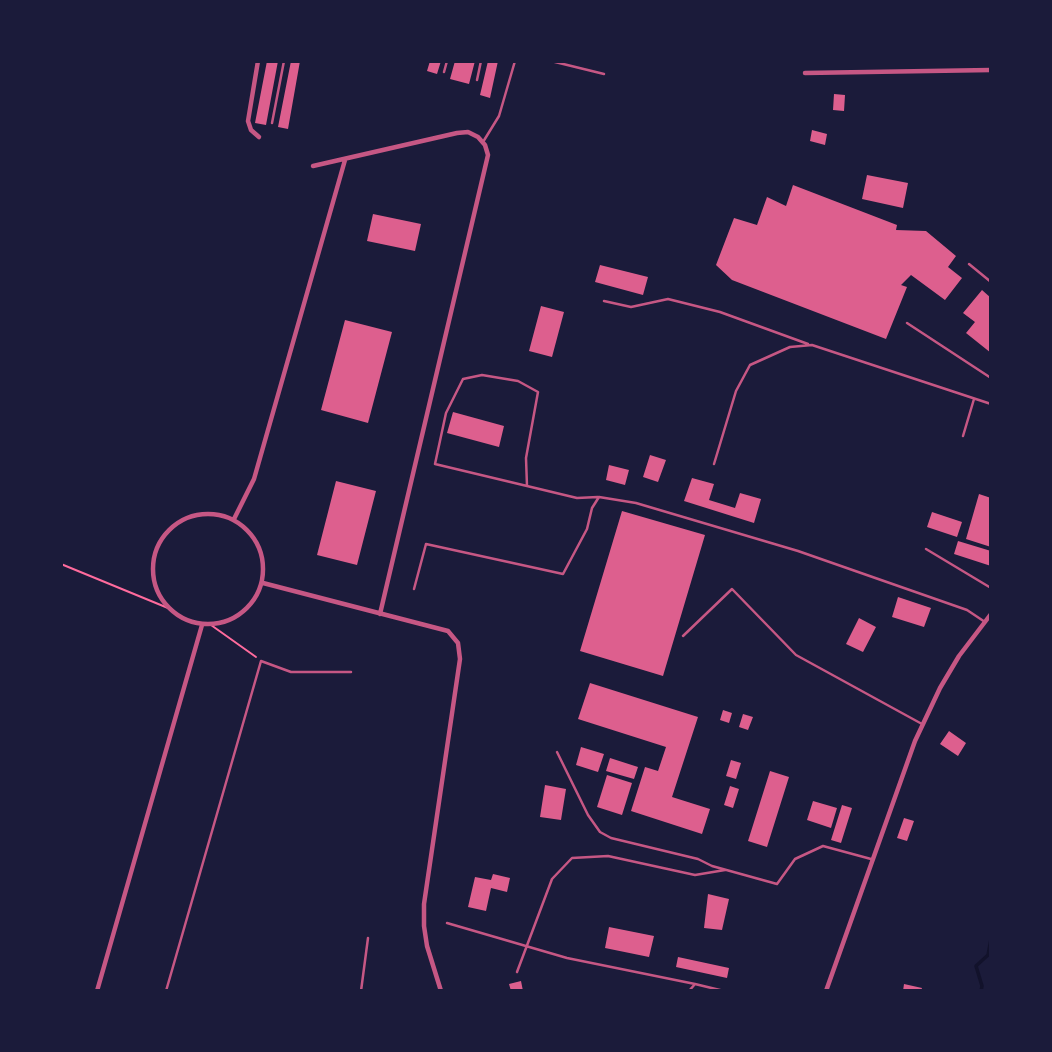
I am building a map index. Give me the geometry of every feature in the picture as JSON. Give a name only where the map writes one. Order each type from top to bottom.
[{"type":"street","points":[[258,61],[248,121],[251,131],[259,137]]},
{"type":"street","points":[[806,73],[991,70]]},
{"type":"street","points":[[313,166],[468,132],[478,136],[488,155],[380,614]]},
{"type":"street","points":[[234,519],[254,480],[346,159]]},
{"type":"street","points":[[212,513],[234,519],[253,535],[263,558],[262,583],[252,604],[234,619],[202,625],[183,619],[168,608],[156,589],[152,567],[157,545],[170,527],[190,516],[212,513]]},
{"type":"street","points":[[262,583],[448,631],[454,636],[461,651],[424,904],[424,926],[441,991]]},
{"type":"street","points":[[826,991],[915,741],[940,688],[959,656],[991,614]]},
{"type":"street","points":[[97,991],[202,625]]},
{"type":"lane","points":[[272,123],[284,61]]},
{"type":"lane","points":[[444,72],[447,61]]},
{"type":"lane","points":[[477,80],[481,61]]},
{"type":"lane","points":[[483,142],[502,108],[514,61]]},
{"type":"lane","points":[[551,61],[604,74]]},
{"type":"lane","points":[[969,264],[991,282]]},
{"type":"lane","points":[[604,301],[631,307],[668,299],[720,312],[991,404]]},
{"type":"lane","points":[[907,323],[991,378]]},
{"type":"lane","points":[[714,464],[736,391],[750,365],[790,347],[811,345]]},
{"type":"lane","points":[[527,486],[526,458],[538,392],[519,381],[482,375],[463,379],[446,413],[435,464],[527,486],[578,498],[599,497],[636,503],[798,551],[967,610],[985,622]]},
{"type":"lane","points":[[963,436],[974,399]]},
{"type":"lane","points":[[414,589],[426,544],[563,574],[587,529],[592,508],[599,497]]},
{"type":"lane","points":[[926,549],[991,587]]},
{"type":"lane","points":[[683,636],[732,589],[796,655],[923,724]]},
{"type":"lane","points":[[166,991],[261,661],[291,672],[351,672]]},
{"type":"lane","points":[[557,752],[588,814],[600,832],[611,838],[698,859],[776,884],[795,859],[823,846],[874,860]]},
{"type":"lane","points":[[517,972],[552,879],[572,859],[608,856],[695,875],[728,870]]},
{"type":"lane","points":[[447,923],[567,958],[724,991]]},
{"type":"lane","points":[[361,991],[368,938]]},
{"type":"lane","points":[[689,991],[695,984]]},
{"type":"path","points":[[61,564],[168,608]]},
{"type":"path","points":[[211,625],[261,661]]},
{"type":"building","points":[[267,61],[278,61],[266,125],[255,123]]},
{"type":"building","points":[[291,61],[300,61],[288,129],[278,127]]},
{"type":"building","points":[[430,61],[441,61],[437,74],[427,71]]},
{"type":"building","points":[[455,61],[475,61],[469,84],[450,79]]},
{"type":"building","points":[[488,61],[498,61],[490,98],[480,95]]},
{"type":"building","points":[[834,94],[845,95],[844,111],[833,110]]},
{"type":"building","points":[[812,130],[827,134],[825,145],[810,141]]},
{"type":"building","points":[[867,175],[908,183],[903,208],[862,199]]},
{"type":"building","points":[[793,185],[897,225],[896,230],[926,231],[956,256],[948,267],[962,278],[945,300],[911,275],[901,285],[907,287],[886,339],[732,280],[716,265],[734,218],[757,225],[767,197],[786,206]]},
{"type":"building","points":[[373,214],[421,224],[415,251],[367,241]]},
{"type":"building","points":[[600,265],[648,277],[643,295],[595,282]]},
{"type":"building","points":[[982,290],[991,298],[991,353],[966,333],[975,322],[963,313]]},
{"type":"building","points":[[541,306],[564,312],[552,357],[529,351]]},
{"type":"building","points":[[345,320],[392,332],[368,423],[321,410]]},
{"type":"building","points":[[453,412],[504,426],[499,447],[447,433]]},
{"type":"building","points":[[650,455],[666,460],[658,482],[643,477]]},
{"type":"building","points":[[609,465],[629,470],[625,485],[606,480]]},
{"type":"building","points":[[692,478],[714,484],[709,500],[735,508],[740,493],[761,499],[754,523],[684,501]]},
{"type":"building","points":[[336,481],[376,491],[357,565],[317,555]]},
{"type":"building","points":[[979,494],[991,498],[991,547],[966,539]]},
{"type":"building","points":[[622,511],[705,535],[663,676],[580,651]]},
{"type":"building","points":[[932,512],[962,522],[957,537],[927,527]]},
{"type":"building","points":[[958,541],[991,551],[991,566],[954,554]]},
{"type":"building","points":[[898,597],[931,608],[924,627],[892,617]]},
{"type":"building","points":[[859,618],[876,627],[863,652],[846,644]]},
{"type":"building","points":[[590,683],[698,717],[672,797],[710,809],[702,834],[631,811],[645,767],[658,771],[666,747],[578,719]]},
{"type":"building","points":[[723,710],[732,713],[729,723],[720,720]]},
{"type":"building","points":[[743,714],[753,717],[748,730],[739,727]]},
{"type":"building","points":[[949,731],[966,743],[958,756],[940,744]]},
{"type":"building","points":[[581,747],[604,754],[598,772],[576,765]]},
{"type":"building","points":[[610,758],[638,767],[634,779],[606,771]]},
{"type":"building","points":[[731,760],[741,763],[736,779],[726,776]]},
{"type":"building","points":[[770,771],[789,777],[767,847],[748,841]]},
{"type":"building","points":[[607,775],[632,783],[622,815],[597,807]]},
{"type":"building","points":[[545,785],[566,789],[561,820],[540,817]]},
{"type":"building","points":[[730,786],[739,789],[733,808],[724,805]]},
{"type":"building","points":[[813,801],[837,808],[831,828],[807,820]]},
{"type":"building","points":[[842,805],[852,808],[841,843],[831,840]]},
{"type":"building","points":[[904,818],[914,821],[907,841],[897,838]]},
{"type":"building","points":[[493,874],[510,878],[507,892],[491,888],[486,911],[468,907],[475,877],[491,880]]},
{"type":"building","points":[[708,894],[729,899],[722,930],[704,928]]},
{"type":"building","points":[[609,927],[654,936],[649,957],[605,948]]},
{"type":"building","points":[[678,957],[729,968],[727,978],[676,967]]},
{"type":"building","points":[[521,981],[523,991],[511,991],[509,984]]},
{"type":"building","points":[[904,984],[922,988],[921,991],[903,991]]},
{"type":"waterway","points":[[981,991],[976,966],[988,955],[991,939]]}]
